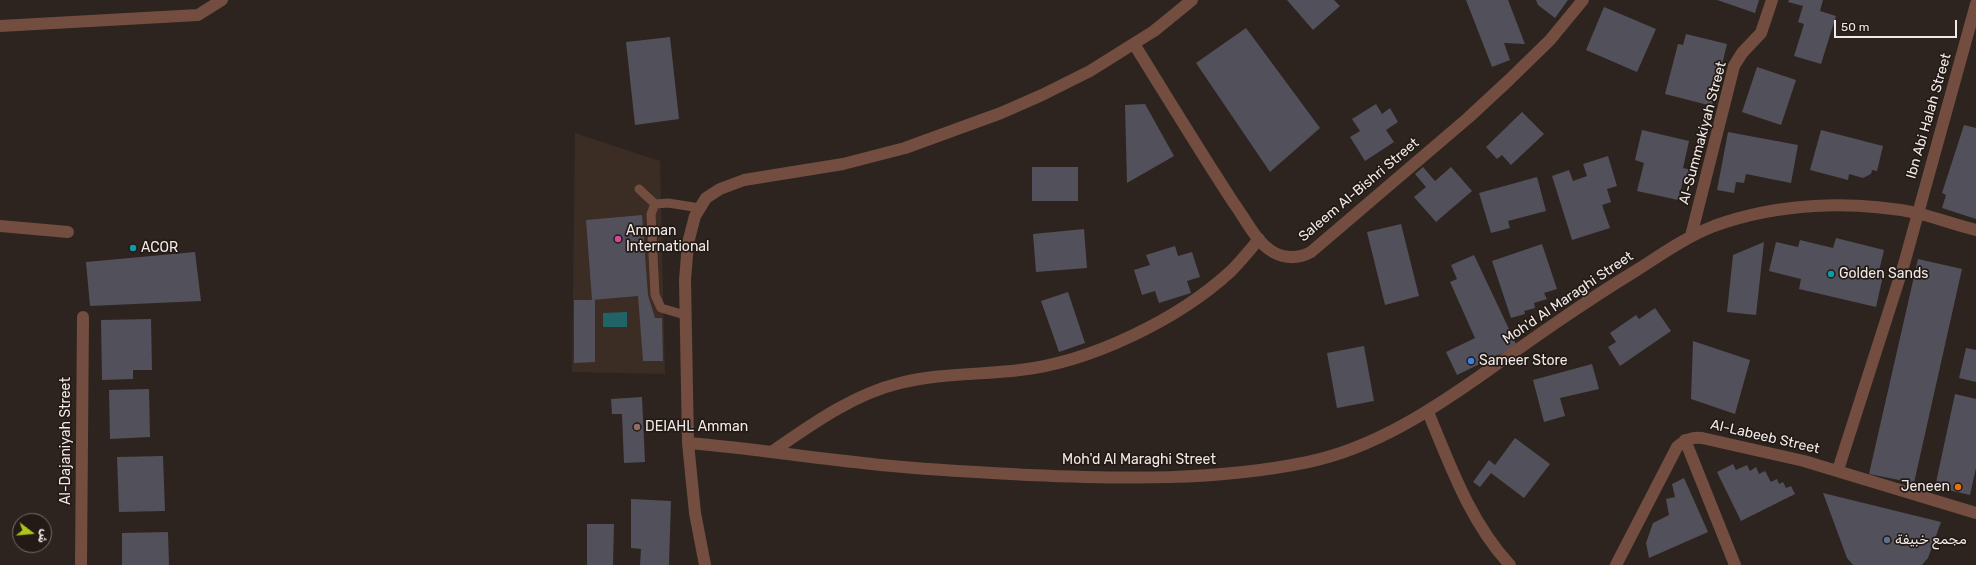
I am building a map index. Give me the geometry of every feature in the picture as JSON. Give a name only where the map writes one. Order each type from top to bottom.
[{"type":"street","points":[[0,26],[198,15],[222,0]]},
{"type":"street","points":[[705,565],[695,513],[688,443],[685,280],[688,243],[695,216],[706,198],[720,189],[744,180],[843,164],[905,148],[1001,113],[1042,95],[1090,71],[1169,20],[1192,0]]},
{"type":"street","name":"Saleem Al-Bishri Street","points":[[1134,44],[1212,170],[1259,239],[1273,252],[1285,257],[1294,258],[1311,252],[1468,118],[1550,40],[1583,0]]},
{"type":"street","name":"Al-Summakiyah Street","points":[[1691,236],[1734,66],[1742,54],[1761,33],[1772,0]]},
{"type":"street","name":"Ibn Abi Halah Street","points":[[1917,214],[1976,4]]},
{"type":"street","name":"Moh'd Al Maraghi Street","points":[[688,443],[773,451],[872,464],[968,472],[1131,478],[1220,476],[1310,462],[1339,454],[1381,437],[1428,412],[1579,305],[1691,236],[1741,218],[1768,212],[1804,208],[1846,206],[1883,208],[1917,214],[1976,230]]},
{"type":"street","points":[[1838,470],[1888,318],[1917,214]]},
{"type":"street","points":[[0,226],[68,232]]},
{"type":"street","points":[[773,451],[812,424],[851,402],[900,383],[947,375],[1020,370],[1043,366],[1094,350],[1133,335],[1198,298],[1231,270],[1259,239]]},
{"type":"street","name":"Al-Dajaniyah Street","points":[[81,565],[83,317]]},
{"type":"street","points":[[1428,412],[1457,480],[1483,530],[1498,552],[1510,565]]},
{"type":"street","name":"Al-Labeeb Street","points":[[1684,440],[1693,437],[1702,438],[1838,470],[1976,513]]},
{"type":"street","points":[[1616,565],[1670,459],[1677,447],[1684,440],[1735,565]]},
{"type":"lane","points":[[639,189],[655,204],[668,203],[700,208]]},
{"type":"lane","points":[[655,204],[651,214],[655,295],[661,308],[667,311],[685,314]]},
{"type":"shaded area","name":"Amman International","points":[[575,133],[660,161],[665,374],[572,372]]},
{"type":"water","points":[[627,312],[627,327],[603,327],[603,313]]},
{"type":"building","points":[[1287,0],[1334,0],[1340,6],[1313,30]]},
{"type":"building","points":[[1466,0],[1508,0],[1525,44],[1504,43],[1510,60],[1492,67]]},
{"type":"building","points":[[1536,0],[1568,0],[1555,18],[1538,5]]},
{"type":"building","points":[[1717,0],[1759,0],[1755,13]]},
{"type":"building","points":[[1789,0],[1823,0],[1820,11],[1836,16],[1821,64],[1794,56],[1804,24],[1798,22],[1803,6],[1788,2]]},
{"type":"building","points":[[1604,7],[1656,29],[1637,72],[1586,50]]},
{"type":"building","points":[[1246,28],[1320,128],[1270,172],[1196,63]]},
{"type":"building","points":[[1686,34],[1727,44],[1712,106],[1665,94],[1678,44],[1683,45]]},
{"type":"building","points":[[670,37],[679,119],[635,125],[626,42]]},
{"type":"building","points":[[1757,67],[1796,80],[1781,125],[1742,112]]},
{"type":"building","points":[[1145,104],[1174,156],[1127,183],[1125,105]]},
{"type":"building","points":[[1376,104],[1382,114],[1390,108],[1398,122],[1386,130],[1394,142],[1365,161],[1350,137],[1360,131],[1352,119]]},
{"type":"building","points":[[1522,112],[1544,134],[1511,165],[1502,155],[1497,159],[1486,147]]},
{"type":"building","points":[[1964,125],[1976,128],[1976,219],[1942,208],[1946,195],[1942,193]]},
{"type":"building","points":[[1642,130],[1689,141],[1683,168],[1691,170],[1689,178],[1684,177],[1678,200],[1637,191],[1644,163],[1635,160]]},
{"type":"building","points":[[1821,130],[1883,146],[1877,171],[1872,170],[1871,174],[1863,178],[1849,174],[1848,180],[1810,170]]},
{"type":"building","points":[[1728,132],[1798,145],[1791,183],[1746,174],[1744,183],[1736,182],[1734,193],[1717,190]]},
{"type":"building","points":[[1608,156],[1617,186],[1607,189],[1611,202],[1602,205],[1610,228],[1572,240],[1552,176],[1569,170],[1573,181],[1587,176],[1583,164]]},
{"type":"building","points":[[1032,167],[1078,167],[1078,201],[1032,201]]},
{"type":"building","points":[[1423,167],[1435,181],[1451,167],[1472,191],[1436,222],[1414,197],[1426,187],[1415,174]]},
{"type":"building","points":[[1537,177],[1546,211],[1508,221],[1510,228],[1491,233],[1479,193]]},
{"type":"building","points":[[642,215],[648,295],[655,318],[662,318],[663,361],[643,361],[638,296],[592,300],[586,220]]},
{"type":"building","points":[[1401,224],[1419,296],[1385,305],[1367,232]]},
{"type":"building","points":[[1084,229],[1087,268],[1036,272],[1033,234]]},
{"type":"building","name":"Golden Sands","points":[[1836,238],[1884,250],[1879,271],[1883,276],[1876,307],[1799,289],[1801,279],[1769,271],[1776,242],[1798,247],[1800,240],[1833,248]]},
{"type":"building","points":[[1764,242],[1756,315],[1727,312],[1733,255]]},
{"type":"building","points":[[1542,244],[1557,289],[1544,293],[1547,299],[1534,303],[1535,308],[1524,311],[1525,314],[1511,318],[1492,261]]},
{"type":"building","points":[[1175,246],[1178,256],[1192,252],[1200,277],[1187,281],[1191,293],[1159,303],[1155,291],[1142,295],[1134,270],[1150,265],[1146,255]]},
{"type":"building","points":[[195,252],[201,301],[90,306],[86,262]]},
{"type":"building","points":[[1474,255],[1517,346],[1457,375],[1446,352],[1475,338],[1450,282],[1457,279],[1451,265]]},
{"type":"building","points":[[1918,259],[1962,269],[1914,483],[1869,474]]},
{"type":"building","points":[[1068,292],[1085,343],[1059,352],[1041,301]]},
{"type":"building","points":[[574,300],[595,300],[595,362],[574,363]]},
{"type":"building","points":[[1655,308],[1671,331],[1620,366],[1608,347],[1616,342],[1610,333],[1636,315],[1639,319]]},
{"type":"building","points":[[151,319],[152,370],[133,370],[133,379],[102,380],[101,320]]},
{"type":"building","points":[[1693,341],[1750,360],[1735,414],[1691,399]]},
{"type":"building","points":[[1364,346],[1374,401],[1337,408],[1327,353]]},
{"type":"building","points":[[1966,348],[1976,350],[1976,382],[1959,378]]},
{"type":"building","points":[[1592,364],[1599,389],[1560,398],[1565,416],[1544,422],[1533,380]]},
{"type":"building","points":[[149,389],[150,437],[110,439],[109,390]]},
{"type":"building","points":[[1955,394],[1976,399],[1976,468],[1970,495],[1935,487]]},
{"type":"building","points":[[642,397],[645,462],[624,463],[622,414],[612,414],[611,399]]},
{"type":"building","points":[[1515,438],[1550,464],[1524,498],[1491,473],[1480,487],[1473,482],[1489,460],[1495,465]]},
{"type":"building","points":[[163,456],[165,511],[119,512],[117,457]]},
{"type":"building","points":[[1733,464],[1736,470],[1747,465],[1750,471],[1756,467],[1759,474],[1765,471],[1771,482],[1777,479],[1779,484],[1783,482],[1786,488],[1791,486],[1795,494],[1741,521],[1717,472]]},
{"type":"building","points":[[1684,478],[1708,532],[1649,558],[1646,543],[1653,523],[1669,515],[1666,499],[1675,497],[1672,484]]},
{"type":"building","name":"مجمع خبيفة","points":[[1823,493],[1941,522],[1928,558],[1922,565],[1853,565],[1847,558]]},
{"type":"building","points":[[631,499],[671,501],[669,565],[640,565],[641,549],[631,548]]},
{"type":"building","points":[[587,524],[614,524],[613,565],[587,565]]},
{"type":"building","points":[[168,532],[169,565],[122,565],[122,533]]},
{"type":"place","name":"Amman International","points":[[618,239]]},
{"type":"place","name":"ACOR","points":[[133,248]]},
{"type":"place","name":"Golden Sands","points":[[1831,274]]},
{"type":"place","name":"Sameer Store","points":[[1471,361]]},
{"type":"place","name":"DEIAHL Amman","points":[[637,427]]},
{"type":"place","name":"Jeneen","points":[[1958,487]]},
{"type":"place","name":"مجمع خبيفة","points":[[1887,540]]}]
